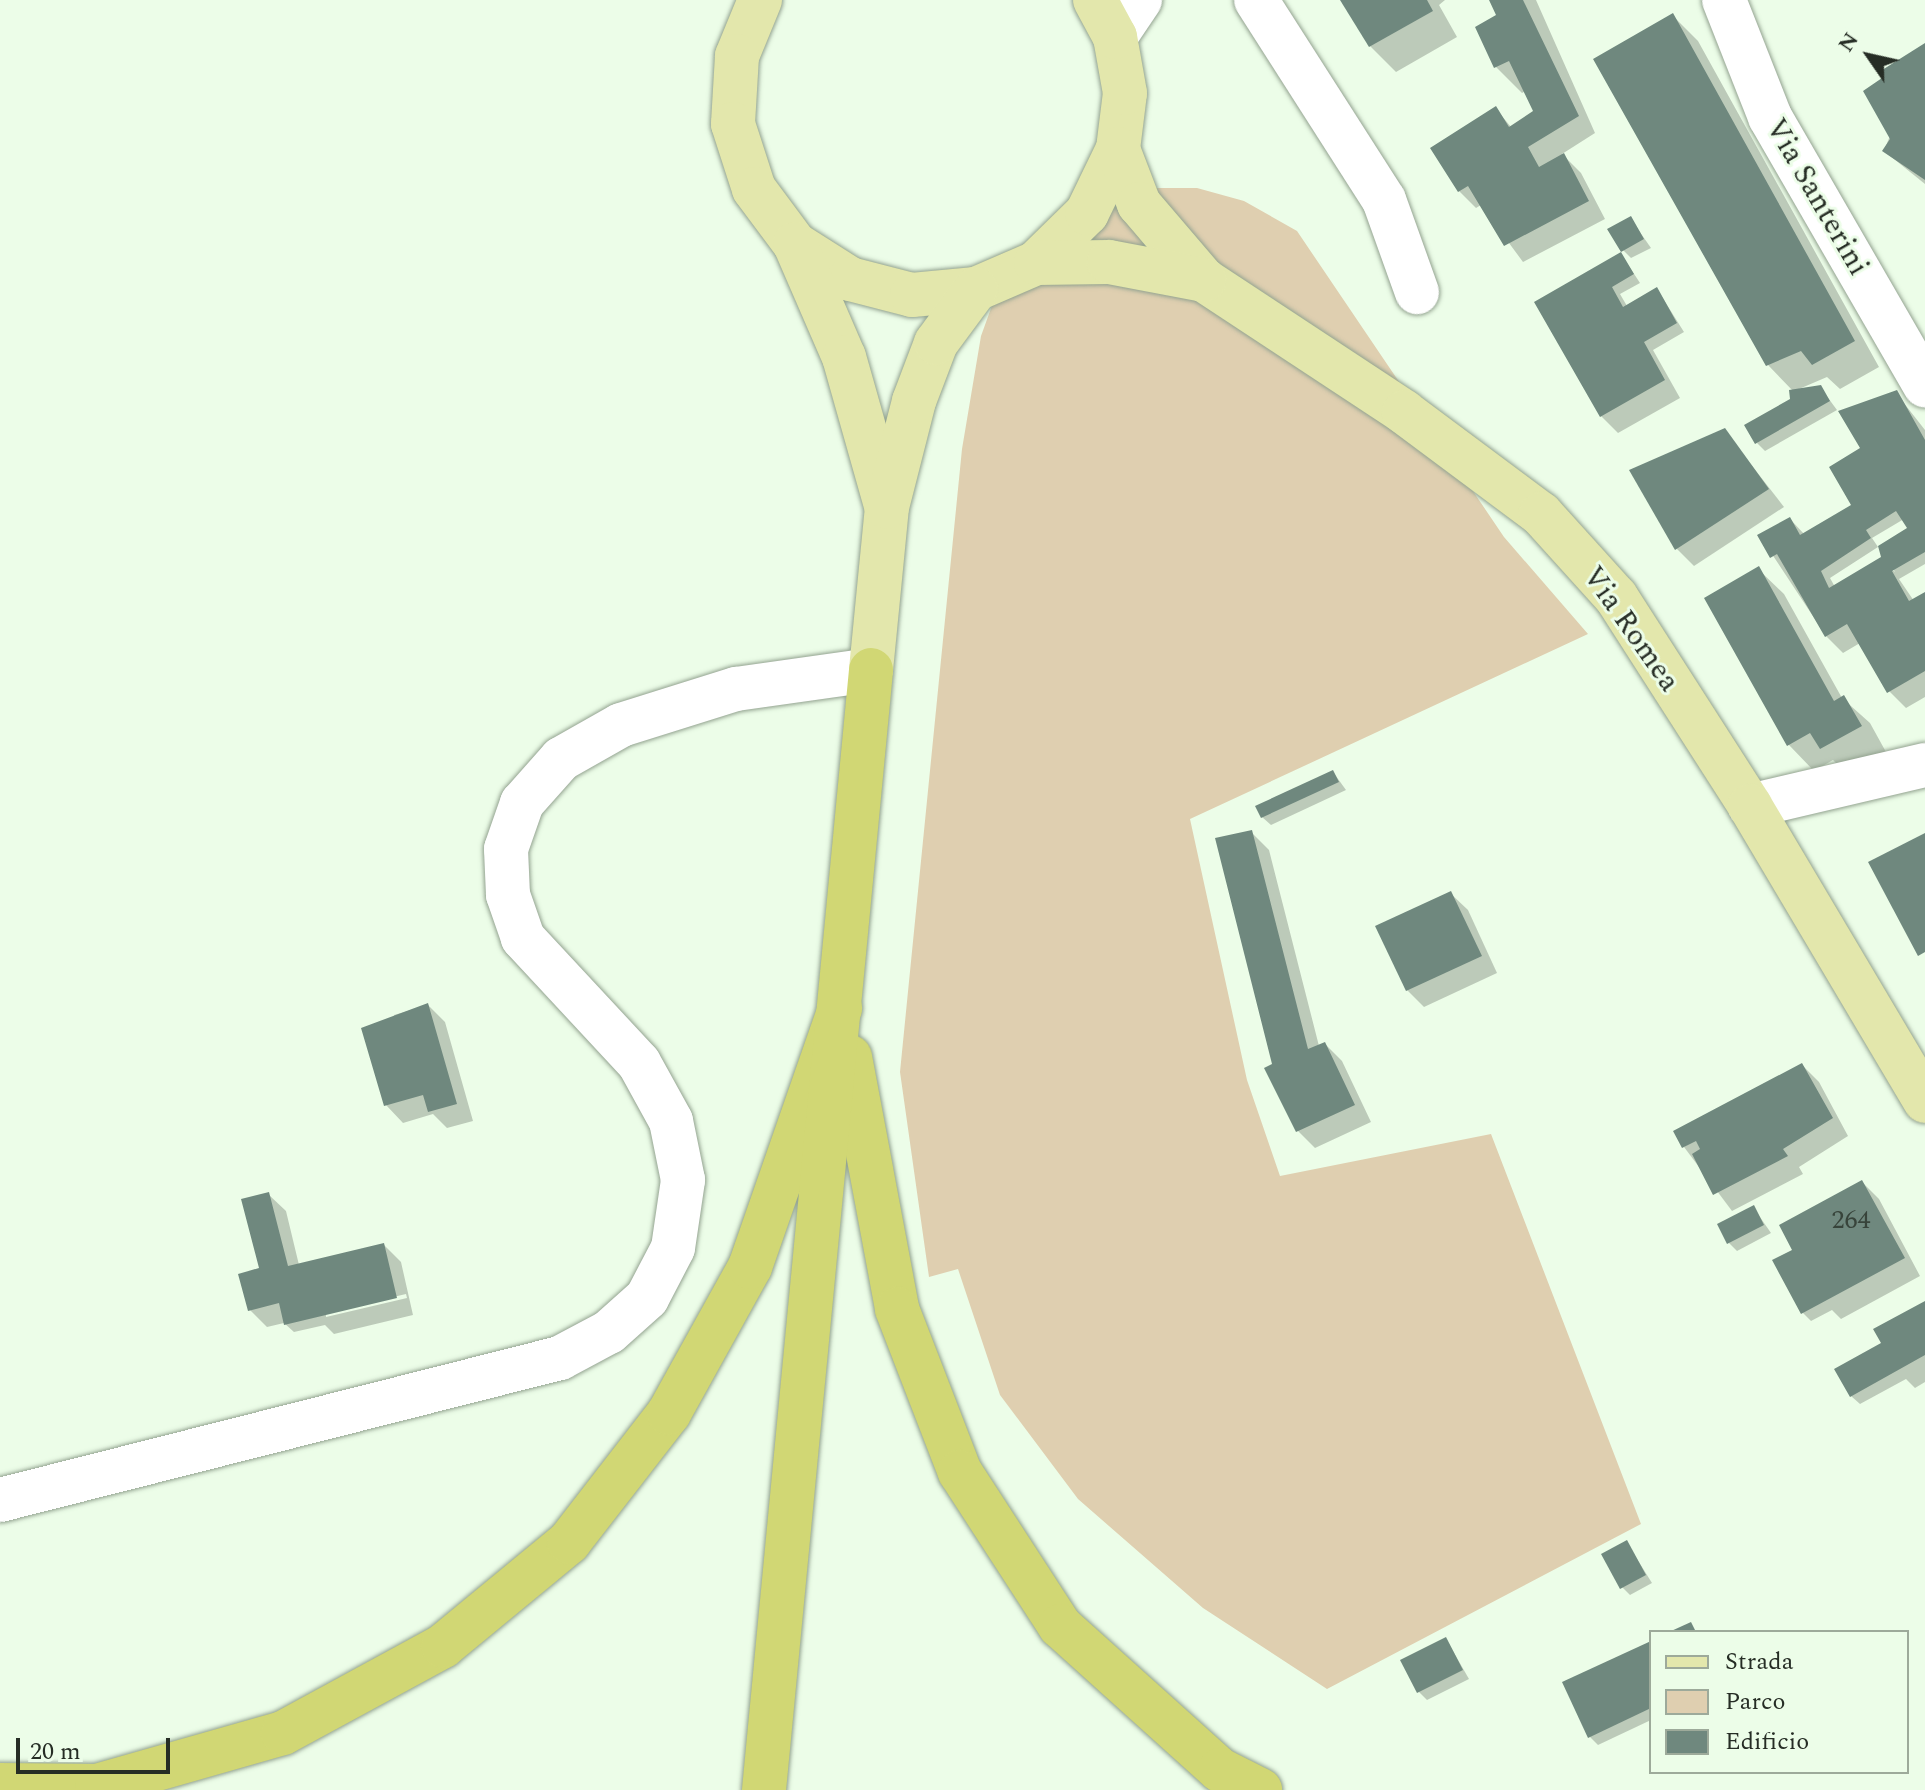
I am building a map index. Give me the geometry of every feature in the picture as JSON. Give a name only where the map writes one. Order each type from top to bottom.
[{"type":"highway","points":[[764,1790],[871,670]]},
{"type":"highway","points":[[0,1785],[97,1786],[283,1733],[443,1646],[569,1542],[669,1413],[750,1267],[840,1008]]},
{"type":"highway","points":[[840,1008],[897,1309],[960,1472],[1060,1626],[1220,1770],[1260,1790]]},
{"type":"main road","name":"Via Romea","points":[[760,0],[737,56],[733,124],[754,189],[795,244],[850,279],[912,295],[976,289],[1036,263],[1087,213],[1118,149],[1125,93],[1105,19]]},
{"type":"main road","name":"Via Romea","points":[[1118,149],[1139,204],[1204,280],[1404,412],[1541,514],[1616,597],[1750,806],[1925,1101]]},
{"type":"main road","points":[[795,244],[844,357],[887,507]]},
{"type":"main road","name":"Via Romea","points":[[1036,263],[1109,262],[1204,280]]},
{"type":"main road","points":[[871,670],[887,507],[914,401],[936,343],[976,289]]},
{"type":"street","name":"Via Romea","points":[[1105,19],[1140,0]]},
{"type":"street","points":[[1256,0],[1384,200],[1417,292]]},
{"type":"street","name":"Via Santerini","points":[[1724,0],[1770,117],[1925,386]]},
{"type":"street","points":[[0,1500],[560,1358],[609,1332],[647,1298],[673,1248],[683,1180],[671,1121],[639,1063],[523,938],[508,895],[506,849],[522,803],[561,759],[621,725],[736,689],[871,670]]},
{"type":"street","points":[[1750,806],[1925,765]]},
{"type":"green space","points":[[1134,188],[1197,188],[1244,201],[1297,231],[1504,537],[1588,634],[1190,819],[1247,1080],[1280,1176],[1491,1134],[1641,1524],[1327,1689],[1203,1608],[1078,1499],[1000,1395],[958,1269],[929,1277],[900,1072],[962,449],[981,336],[1007,264]]},
{"type":"building","points":[[1340,0],[1427,0],[1433,11],[1369,47]]},
{"type":"building","points":[[1489,0],[1523,0],[1579,116],[1528,147],[1539,167],[1564,153],[1589,201],[1504,246],[1468,186],[1458,192],[1430,148],[1496,106],[1509,127],[1533,111],[1509,61],[1494,68],[1475,27],[1496,15]]},
{"type":"building","points":[[1673,13],[1855,341],[1812,365],[1801,351],[1766,366],[1593,59]]},
{"type":"building","points":[[1925,43],[1925,180],[1882,151],[1890,139],[1863,91],[1882,78],[1879,72]]},
{"type":"building","points":[[1631,216],[1644,239],[1621,252],[1607,229]]},
{"type":"building","points":[[1621,252],[1634,274],[1612,287],[1623,307],[1657,287],[1677,323],[1644,342],[1665,380],[1600,417],[1534,302]]},
{"type":"building","points":[[1821,385],[1830,401],[1755,444],[1744,425],[1790,399],[1789,390]]},
{"type":"building","points":[[1897,390],[1925,440],[1925,552],[1892,571],[1909,601],[1925,592],[1925,671],[1887,693],[1847,624],[1825,637],[1777,554],[1770,558],[1757,535],[1790,517],[1800,535],[1851,505],[1829,467],[1860,448],[1838,411]],"holes":[[[1896,511],[1907,528],[1878,546],[1881,557],[1829,588],[1821,571],[1871,538],[1866,530]]]},
{"type":"building","points":[[1725,428],[1769,489],[1675,550],[1629,470]]},
{"type":"building","points":[[1759,566],[1834,701],[1844,695],[1862,726],[1820,749],[1810,733],[1787,746],[1704,598]]},
{"type":"building","points":[[1333,770],[1339,782],[1261,818],[1255,806]]},
{"type":"building","points":[[1252,830],[1308,1049],[1325,1042],[1355,1105],[1296,1132],[1264,1068],[1272,1064],[1215,838]]},
{"type":"building","points":[[1925,833],[1925,952],[1918,956],[1868,862]]},
{"type":"building","points":[[1451,891],[1482,956],[1406,991],[1375,926]]},
{"type":"building","points":[[428,1003],[457,1104],[428,1112],[423,1095],[384,1106],[361,1028]]},
{"type":"building","points":[[1802,1063],[1833,1118],[1783,1149],[1788,1156],[1713,1195],[1692,1154],[1700,1149],[1696,1141],[1682,1148],[1673,1131]]},
{"type":"building","points":[[1862,1180],[1905,1258],[1801,1314],[1772,1260],[1792,1250],[1779,1225]]},
{"type":"building","points":[[269,1192],[288,1266],[384,1243],[397,1298],[284,1325],[279,1303],[248,1311],[238,1274],[259,1268],[241,1199]]},
{"type":"building","points":[[1754,1205],[1764,1225],[1727,1244],[1717,1224]]},
{"type":"building","points":[[1925,1301],[1925,1355],[1850,1397],[1834,1369],[1881,1343],[1873,1329]]},
{"type":"building","points":[[1627,1540],[1646,1575],[1620,1589],[1601,1554]]},
{"type":"building","points":[[1691,1622],[1695,1630],[1673,1630]]},
{"type":"building","points":[[1446,1637],[1463,1670],[1417,1693],[1400,1660]]},
{"type":"building","points":[[1649,1642],[1649,1709],[1588,1738],[1562,1682]]}]
